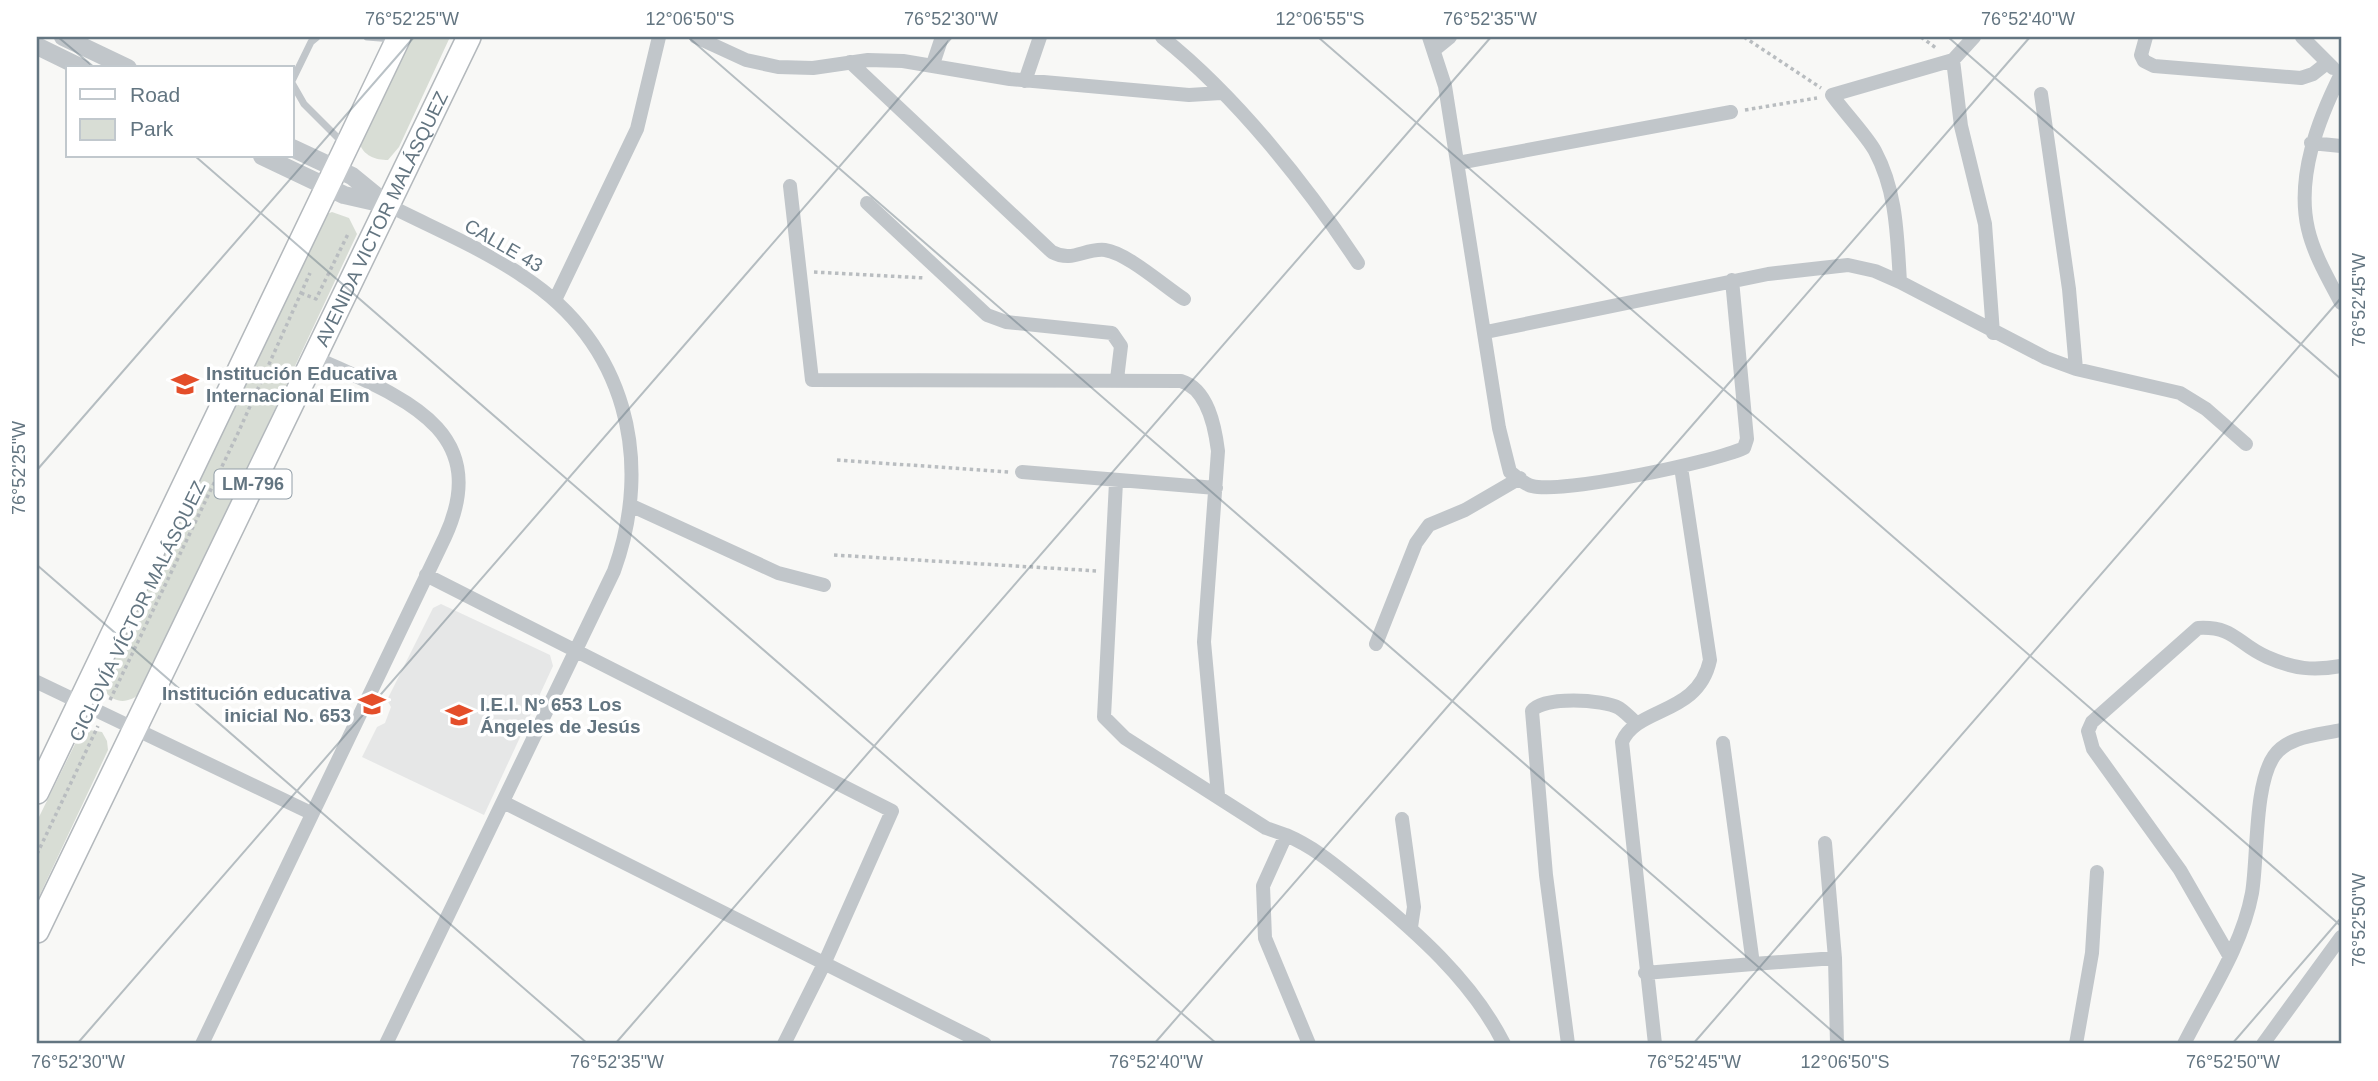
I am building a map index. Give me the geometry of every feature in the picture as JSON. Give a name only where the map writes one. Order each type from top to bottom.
[{"type":"main road","name":"AVENIDA VICTOR MALÁSQUEZ","points":[[37,931],[469,37]]},
{"type":"main road","name":"LM-796","points":[[37,792],[398,38]]},
{"type":"street","points":[[62,37],[124,66]]},
{"type":"street","points":[[555,300],[636,129],[659,37]]},
{"type":"street","points":[[696,37],[726,53],[769,65],[813,68],[886,60],[933,64],[963,72],[1025,81],[1189,95],[1221,93]]},
{"type":"street","points":[[933,64],[942,37]]},
{"type":"street","points":[[1025,81],[1040,37]]},
{"type":"street","points":[[1162,37],[1221,93],[1301,183],[1358,263]]},
{"type":"street","points":[[1450,37],[1432,44],[1445,86],[1486,332],[1499,428],[1510,472],[1532,486],[1568,486],[1681,467],[1741,450],[1747,443],[1732,280]]},
{"type":"street","points":[[1900,282],[1895,207],[1886,175],[1874,148],[1832,96],[1953,60],[1974,37]]},
{"type":"street","points":[[2146,37],[2141,55],[2144,61],[2154,66],[2301,78],[2314,75],[2327,63]]},
{"type":"street","points":[[2302,37],[2341,75],[2311,143],[2306,184],[2308,229],[2318,258],[2341,303]]},
{"type":"street","points":[[37,46],[78,66]]},
{"type":"street","points":[[1953,60],[1961,126],[1985,224],[1993,333]]},
{"type":"street","points":[[850,62],[1052,252],[1068,258],[1096,250],[1112,252],[1184,299]]},
{"type":"street","points":[[2041,94],[2069,289],[2076,369]]},
{"type":"street","points":[[1458,163],[1731,112]]},
{"type":"street","points":[[2311,143],[2341,146]]},
{"type":"street","points":[[294,150],[331,178]]},
{"type":"street","points":[[268,158],[331,178],[352,176],[388,205]]},
{"type":"street","points":[[790,187],[812,380],[1181,381],[1199,394],[1215,428],[1218,462],[1204,642],[1217,795]]},
{"type":"street","points":[[867,204],[987,315],[1000,321],[1112,333],[1121,346],[1117,379]]},
{"type":"street","name":"CALLE 43","points":[[386,1044],[577,652],[614,571],[632,506],[632,451],[620,397],[593,344],[555,300],[507,266],[388,205]]},
{"type":"street","points":[[1486,332],[1732,280],[1848,265],[1875,271],[1900,282],[2024,349],[2076,369],[2180,393],[2206,409],[2246,443]]},
{"type":"street","points":[[201,1044],[450,526],[457,502],[458,466],[451,445],[434,421],[414,407],[314,357]]},
{"type":"street","points":[[1655,1044],[1644,973],[1622,742],[1626,732],[1636,723],[1654,717],[1687,696],[1702,682],[1710,660],[1681,467]]},
{"type":"street","points":[[1022,472],[1116,482],[1216,488]]},
{"type":"street","points":[[1376,644],[1416,543],[1429,525],[1465,510],[1520,478]]},
{"type":"street","points":[[1116,482],[1104,718],[1125,738],[1266,828],[1324,854],[1411,927],[1457,976],[1490,1020],[1504,1044]]},
{"type":"street","points":[[632,506],[778,573],[824,586]]},
{"type":"street","points":[[426,575],[891,811],[824,964],[784,1044]]},
{"type":"street","points":[[2230,957],[2180,870],[2093,749],[2088,731],[2097,714],[2198,628],[2219,627],[2266,657],[2311,672],[2341,666]]},
{"type":"street","points":[[37,682],[311,813]]},
{"type":"street","points":[[1568,1044],[1547,887],[1532,711],[1542,703],[1594,701],[1620,709],[1636,723]]},
{"type":"street","points":[[2184,1044],[2230,957],[2252,895],[2264,777],[2272,759],[2290,741],[2341,730]]},
{"type":"street","points":[[1723,743],[1753,964]]},
{"type":"street","points":[[503,802],[985,1044]]},
{"type":"street","points":[[1402,819],[1414,907],[1411,927]]},
{"type":"street","points":[[1286,835],[1264,886],[1265,938],[1308,1044]]},
{"type":"street","points":[[1825,843],[1835,958],[1838,1044]]},
{"type":"street","points":[[2076,1044],[2092,953],[2097,872]]},
{"type":"street","points":[[2263,1044],[2341,937]]},
{"type":"street","points":[[1644,973],[1835,958]]},
{"type":"lane","points":[[294,78],[311,42],[317,37]]},
{"type":"lane","points":[[367,37],[398,38]]},
{"type":"lane","points":[[294,86],[304,104],[346,147]]},
{"type":"path","points":[[1744,37],[1832,96]]},
{"type":"path","points":[[1731,112],[1832,96]]},
{"type":"path","points":[[302,293],[316,299],[348,234]]},
{"type":"path","name":"CICLOVÍA VÍCTOR MALÁSQUEZ","points":[[37,854],[311,271]]},
{"type":"path","points":[[810,272],[937,279]]},
{"type":"path","points":[[837,460],[1022,472]]},
{"type":"path","points":[[834,555],[1091,570]]},
{"type":"shaded area","name":"I.E.I. N° 653 Los Ángeles de Jesús","points":[[441,604],[550,655],[553,666],[484,815],[362,757],[377,727],[385,723],[391,707],[387,700],[433,608]]},
{"type":"green space","points":[[408,37],[450,37],[399,147],[388,160],[379,159],[367,154],[359,142]]},
{"type":"green space","points":[[332,212],[349,218],[357,234],[142,692],[132,699],[122,701],[113,698],[104,691],[102,678],[327,214]]},
{"type":"green space","points":[[89,730],[102,732],[108,750],[37,901],[37,821],[77,740]]},
{"type":"place","name":"Institución Educativa Internacional Elim","points":[[185,384]]},
{"type":"place","name":"Institución educativa inicial No. 653","points":[[372,704]]},
{"type":"place","name":"I.E.I. N° 653 Los Ángeles de Jesús","points":[[459,715]]}]
